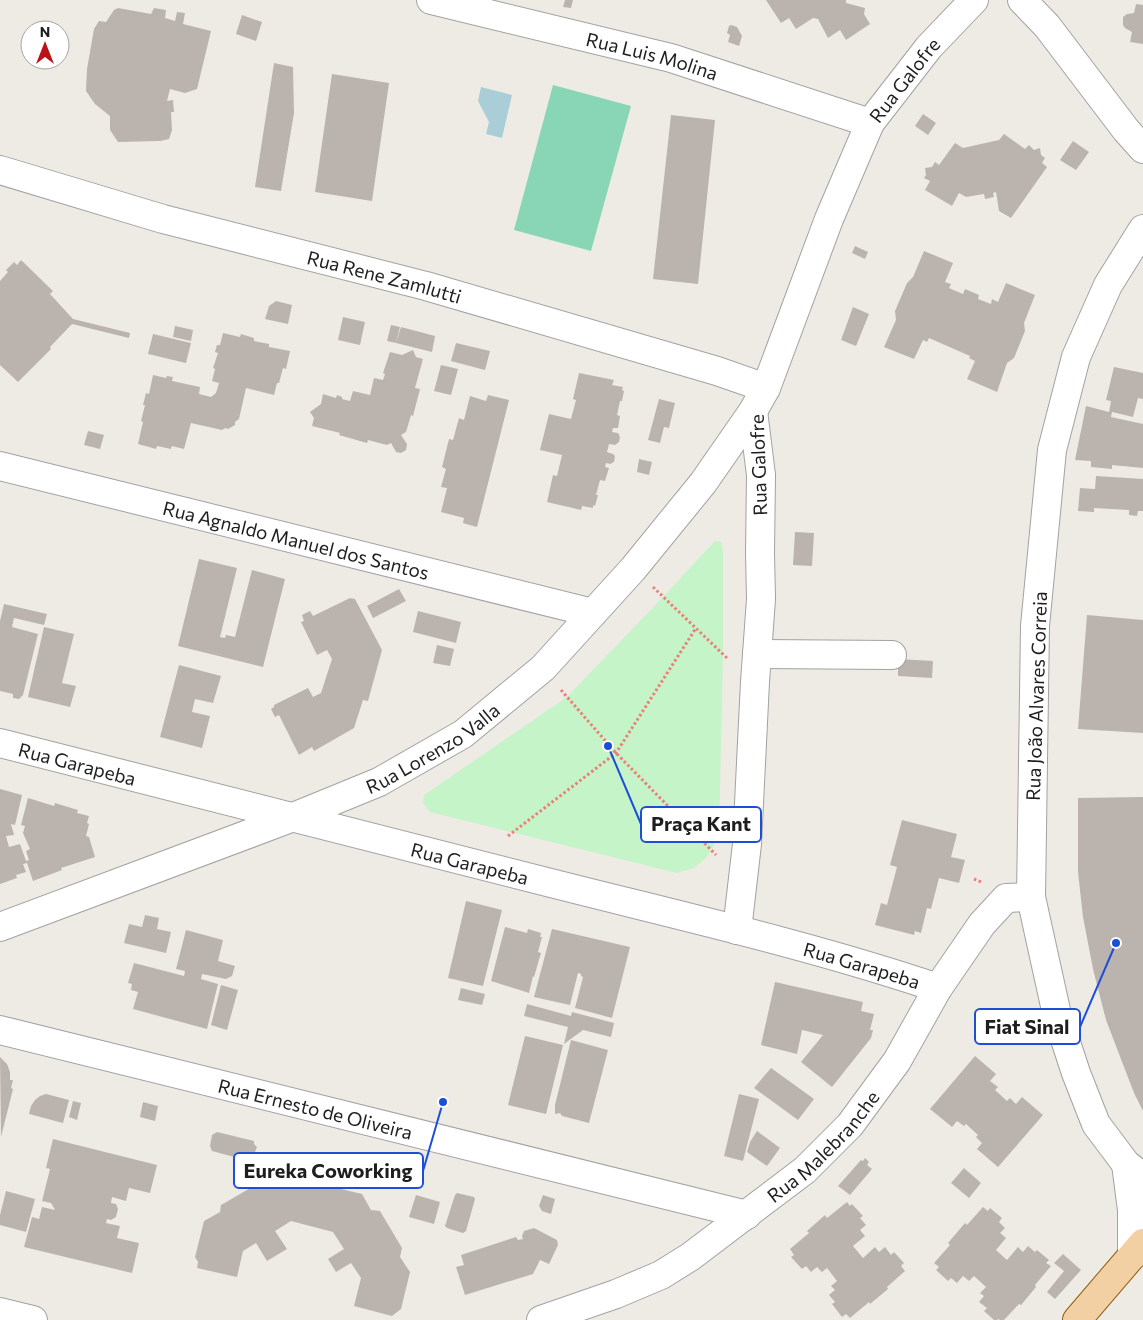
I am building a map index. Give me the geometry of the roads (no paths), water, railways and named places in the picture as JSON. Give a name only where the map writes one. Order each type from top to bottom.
[{"type":"main road","points":[[1077,1320],[1138,1249]]},
{"type":"street","name":"Rua Luis Molina","points":[[431,0],[671,58],[870,123]]},
{"type":"street","name":"Rua Galofre","points":[[738,930],[747,844],[761,599],[759,400],[829,220],[870,123],[929,47],[974,0]]},
{"type":"street","points":[[1022,0],[1047,26],[1126,130],[1143,149]]},
{"type":"street","name":"Rua Rene Zamlutti","points":[[0,170],[163,220],[426,286],[717,371],[759,400]]},
{"type":"street","name":"Rua João Alvares Correia","points":[[1138,1249],[1132,1210],[1134,1170],[1096,1124],[1076,1073],[1057,1015],[1031,896],[1034,626],[1052,450],[1076,357],[1108,285],[1143,229]]},
{"type":"street","name":"Rua Lorenzo Valla","points":[[0,927],[291,818],[379,782],[463,734],[543,668],[632,569],[703,483],[759,400]]},
{"type":"street","name":"Rua Agnaldo Manuel dos Santos","points":[[0,466],[593,613]]},
{"type":"street","points":[[757,654],[892,655]]},
{"type":"street","name":"Rua Garapeba","points":[[0,744],[738,930],[884,970],[938,988]]},
{"type":"street","name":"Rua Malebranche","points":[[541,1320],[616,1294],[661,1275],[690,1257],[805,1170],[850,1125],[897,1061],[938,988],[982,924],[1006,898],[1031,896]]},
{"type":"street","name":"Rua Ernesto de Oliveira","points":[[0,1030],[747,1215]]},
{"type":"street","points":[[0,1312],[32,1320]]},
{"type":"water","points":[[481,87],[512,95],[502,138],[486,134],[489,122],[478,101]]},
{"type":"place","name":"Praça Kant","points":[[608,746]]},
{"type":"place","name":"Fiat Sinal","points":[[1116,943]]},
{"type":"place","name":"Eureka Coworking","points":[[443,1102]]}]
